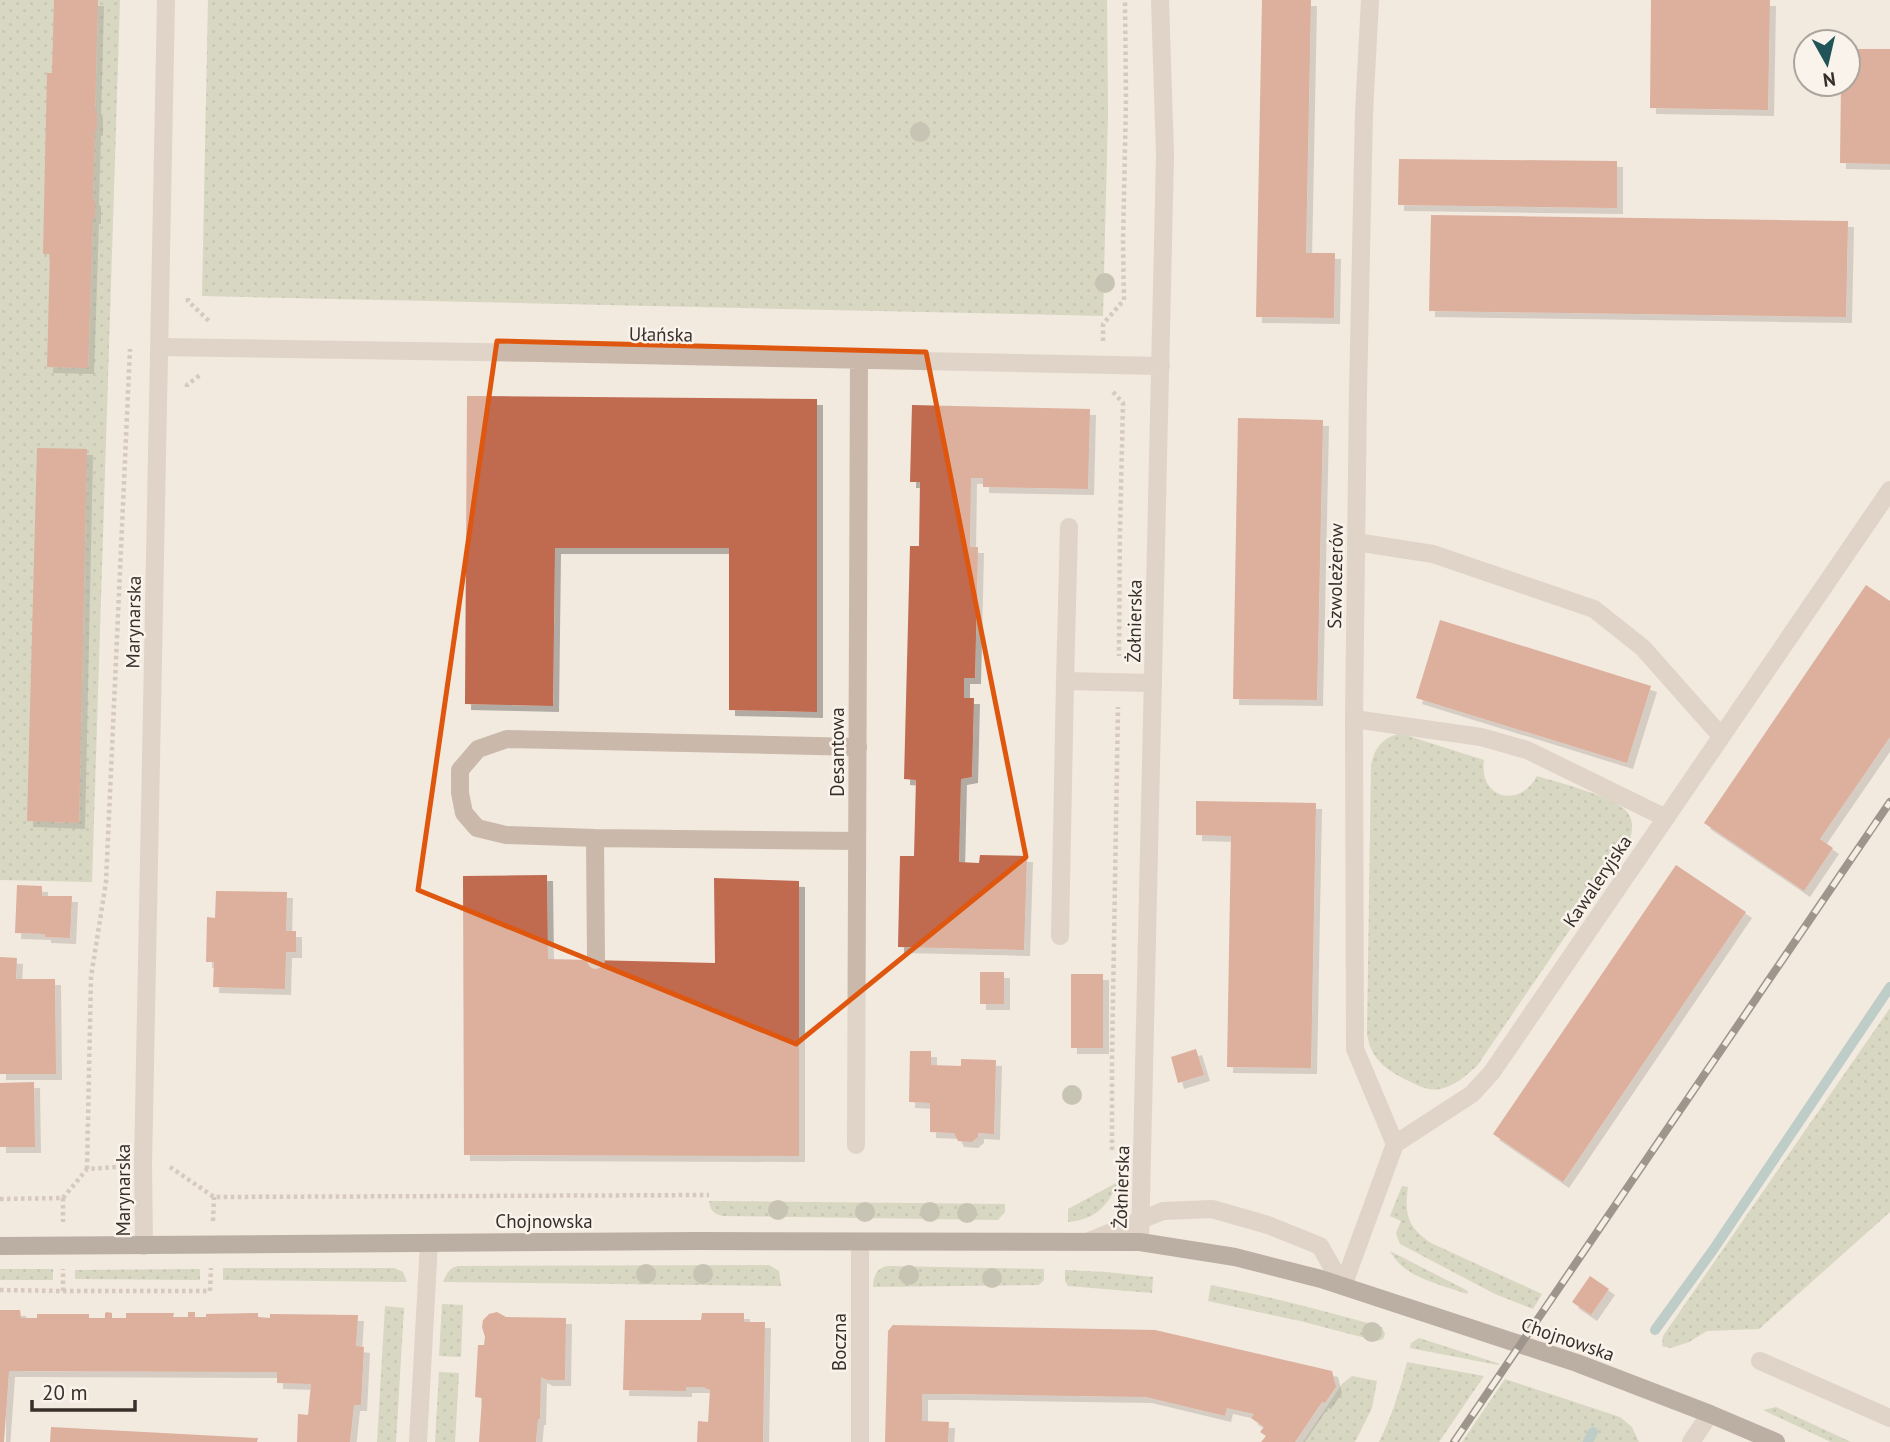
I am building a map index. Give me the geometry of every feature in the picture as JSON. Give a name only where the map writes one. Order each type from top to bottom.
[{"type":"main road","name":"Chojnowska","points":[[0,1246],[1140,1242],[1235,1257],[1343,1286],[1577,1363],[1710,1414],[1744,1436],[1776,1442]]},
{"type":"street","name":"Marynarska","points":[[144,1246],[143,1165],[166,0]]},
{"type":"street","name":"Żołnierska","points":[[1140,1242],[1165,155],[1160,0]]},
{"type":"street","name":"Szwoleżerów","points":[[1370,0],[1364,113],[1358,392],[1354,719],[1355,1049],[1395,1144]]},
{"type":"street","name":"Ułańska","points":[[160,347],[1161,366]]},
{"type":"street","name":"Desantowa","points":[[856,1145],[859,359]]},
{"type":"street","name":"Kawaleryjska","points":[[1395,1144],[1466,1098],[1483,1083],[1890,490]]},
{"type":"street","points":[[1060,936],[1069,527]]},
{"type":"street","points":[[1356,542],[1433,554],[1594,609],[1643,648],[1721,736]]},
{"type":"street","points":[[1065,681],[1153,683]]},
{"type":"street","points":[[1354,719],[1481,737],[1527,750],[1666,818]]},
{"type":"street","points":[[857,841],[506,835],[477,828],[464,813],[460,793],[460,770],[478,749],[508,739],[858,747]]},
{"type":"street","points":[[595,838],[596,960]]},
{"type":"street","points":[[1343,1286],[1395,1144]]},
{"type":"street","name":"Chojnowska","points":[[1089,1241],[1163,1211],[1212,1209],[1268,1224],[1320,1247],[1343,1286]]},
{"type":"street","name":"Boczna","points":[[860,1242],[860,1442]]},
{"type":"street","points":[[418,1442],[429,1243]]},
{"type":"street","points":[[1760,1361],[1890,1418]]},
{"type":"street","points":[[1691,1442],[1710,1414]]},
{"type":"path","points":[[1112,1150],[1123,403],[1107,385],[1102,385],[1102,365],[1103,324],[1124,300],[1125,0]]},
{"type":"path","points":[[0,1199],[63,1198],[87,1169],[91,977],[106,882],[130,345]]},
{"type":"path","points":[[87,1169],[143,1165]]},
{"type":"path","points":[[167,1165],[214,1197],[709,1195]]},
{"type":"path","points":[[0,1290],[63,1291],[64,1246]]},
{"type":"highlighted area","points":[[497,341],[926,352],[1026,857],[796,1044],[418,890]]},
{"type":"green space","points":[[0,0],[120,0],[92,882],[0,880]]},
{"type":"green space","points":[[208,0],[1107,0],[1108,114],[1103,316],[202,296]]},
{"type":"green space","points":[[1398,734],[1484,760],[1487,783],[1502,795],[1520,793],[1529,787],[1537,776],[1611,801],[1627,812],[1632,823],[1629,843],[1477,1066],[1445,1088],[1426,1088],[1397,1075],[1377,1059],[1367,1034],[1371,765],[1380,745],[1387,738]]},
{"type":"green space","points":[[1890,1008],[1890,1212],[1759,1329],[1707,1331],[1689,1342],[1671,1348],[1662,1346],[1663,1336]]},
{"type":"green space","points":[[1118,1182],[1105,1205],[1093,1215],[1068,1222],[1068,1209]]},
{"type":"green space","points":[[1402,1186],[1408,1187],[1407,1213],[1417,1231],[1431,1243],[1542,1294],[1533,1309],[1495,1294],[1400,1244],[1396,1233],[1401,1221],[1390,1216]]},
{"type":"green space","points":[[709,1201],[1005,1204],[1005,1212],[998,1220],[723,1216],[713,1212]]},
{"type":"green space","points":[[1390,1251],[1468,1291],[1467,1294],[1413,1274],[1396,1260]]},
{"type":"green space","points":[[769,1265],[779,1271],[781,1286],[443,1282],[449,1271],[458,1266]]},
{"type":"green space","points":[[888,1266],[1044,1269],[1044,1280],[1039,1285],[873,1287],[876,1273]]},
{"type":"green space","points":[[223,1268],[394,1268],[403,1272],[407,1282],[223,1280]]},
{"type":"green space","points":[[0,1269],[53,1269],[53,1280],[0,1280]]},
{"type":"green space","points":[[200,1269],[200,1280],[75,1279],[75,1270]]},
{"type":"green space","points":[[1065,1270],[1153,1277],[1152,1293],[1068,1286]]},
{"type":"green space","points":[[1211,1285],[1382,1327],[1385,1334],[1383,1339],[1377,1341],[1208,1301]]},
{"type":"green space","points":[[442,1304],[463,1305],[461,1357],[439,1356]]},
{"type":"green space","points":[[385,1306],[404,1308],[396,1442],[377,1442]]},
{"type":"green space","points":[[1419,1338],[1500,1364],[1410,1348],[1411,1343]]},
{"type":"green space","points":[[1407,1362],[1484,1376],[1439,1442],[1379,1442],[1395,1403]]},
{"type":"green space","points":[[439,1372],[459,1373],[455,1442],[435,1442]]},
{"type":"green space","points":[[1352,1376],[1377,1381],[1372,1408],[1355,1442],[1303,1442],[1342,1384]]},
{"type":"green space","points":[[1505,1379],[1620,1417],[1632,1427],[1639,1442],[1462,1442]]},
{"type":"green space","points":[[1776,1407],[1851,1442],[1831,1442],[1763,1410]]},
{"type":"building","points":[[54,0],[98,0],[95,111],[97,130],[93,199],[95,218],[88,368],[47,367],[50,254],[43,254],[47,73],[52,73]]},
{"type":"building","points":[[1262,0],[1311,0],[1306,253],[1335,253],[1334,318],[1256,317]]},
{"type":"building","points":[[1651,0],[1770,0],[1768,110],[1650,108]]},
{"type":"building","points":[[1862,49],[1890,49],[1890,164],[1840,163],[1841,98],[1862,98]]},
{"type":"building","points":[[1399,159],[1617,161],[1617,208],[1398,205]]},
{"type":"building","points":[[1431,215],[1848,221],[1846,317],[1429,311]]},
{"type":"building","points":[[467,396],[817,399],[817,712],[729,710],[729,548],[555,548],[553,706],[465,704]]},
{"type":"building","points":[[912,405],[1090,409],[1088,489],[983,487],[983,478],[971,478],[970,547],[978,547],[975,678],[964,678],[964,698],[974,698],[972,777],[961,779],[959,862],[979,863],[980,855],[1027,856],[1024,950],[898,947],[900,856],[914,856],[916,780],[904,779],[910,546],[919,546],[920,482],[910,482]]},
{"type":"building","points":[[1238,418],[1323,420],[1317,700],[1233,699]]},
{"type":"building","points":[[37,448],[87,449],[79,823],[27,821]]},
{"type":"building","points":[[1866,585],[1890,601],[1890,737],[1820,839],[1833,848],[1804,891],[1704,823]]},
{"type":"building","points":[[1440,620],[1651,686],[1627,763],[1416,698]]},
{"type":"building","points":[[1196,801],[1316,803],[1311,1068],[1227,1067],[1231,836],[1196,835]]},
{"type":"building","points":[[1676,865],[1746,912],[1563,1182],[1493,1134]]},
{"type":"building","points":[[547,875],[548,959],[715,963],[714,878],[799,881],[799,1156],[464,1155],[463,876]]},
{"type":"building","points":[[17,885],[42,886],[42,896],[72,896],[70,938],[15,933]]},
{"type":"building","points":[[216,891],[287,892],[286,931],[296,931],[296,952],[286,952],[285,989],[213,987],[214,962],[206,962],[207,917],[215,918]]},
{"type":"building","points":[[0,957],[17,958],[16,979],[55,979],[56,1074],[0,1074]]},
{"type":"building","points":[[980,972],[1004,972],[1004,1004],[980,1004]]},
{"type":"building","points":[[1071,974],[1103,974],[1103,1048],[1071,1048]]},
{"type":"building","points":[[1196,1049],[1204,1075],[1178,1083],[1171,1057]]},
{"type":"building","points":[[910,1051],[931,1051],[931,1065],[961,1066],[961,1059],[996,1060],[994,1134],[978,1133],[978,1137],[972,1142],[958,1141],[954,1133],[930,1132],[930,1103],[909,1102]]},
{"type":"building","points":[[34,1082],[35,1147],[0,1147],[0,1083]]},
{"type":"building","points":[[1590,1276],[1609,1289],[1591,1315],[1572,1302]]},
{"type":"building","points":[[0,1310],[20,1310],[21,1318],[37,1318],[37,1314],[89,1314],[89,1318],[105,1318],[107,1312],[112,1313],[112,1318],[126,1318],[126,1313],[174,1313],[173,1317],[188,1317],[188,1312],[195,1312],[195,1317],[206,1317],[206,1314],[258,1313],[258,1317],[270,1318],[270,1314],[358,1315],[356,1346],[364,1347],[361,1405],[354,1405],[350,1442],[297,1442],[298,1414],[308,1415],[311,1384],[277,1383],[277,1372],[9,1371],[4,1442],[0,1442]]},
{"type":"building","points":[[497,1312],[506,1317],[566,1318],[565,1380],[547,1380],[541,1377],[540,1419],[536,1442],[479,1442],[482,1398],[475,1397],[478,1345],[484,1345],[483,1320],[489,1314]]},
{"type":"building","points":[[702,1313],[744,1313],[744,1322],[765,1322],[763,1442],[697,1442],[698,1421],[708,1422],[710,1390],[703,1387],[686,1387],[686,1391],[623,1390],[625,1320],[701,1320]]},
{"type":"building","points":[[893,1325],[1155,1330],[1332,1371],[1336,1387],[1325,1403],[1322,1402],[1295,1442],[1261,1442],[1266,1436],[1260,1432],[1264,1427],[1251,1418],[1254,1414],[1227,1408],[1225,1416],[1146,1397],[922,1394],[922,1421],[949,1422],[948,1442],[885,1442],[888,1331]]},
{"type":"building","points":[[51,1427],[258,1438],[257,1442],[50,1442]]},
{"type":"waterway","points":[[1655,1330],[1713,1250],[1890,987]]},
{"type":"waterway","points":[[1588,1442],[1593,1432]]},
{"type":"railway","points":[[1454,1442],[1890,802]]}]
